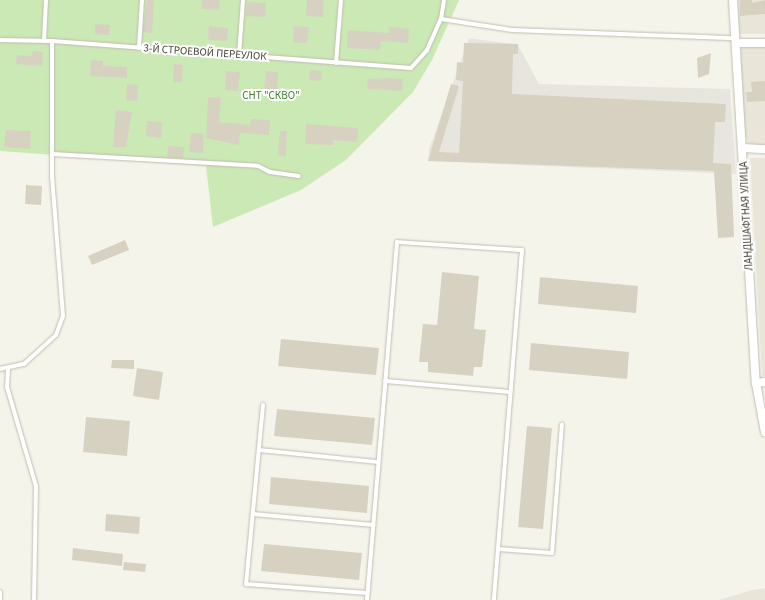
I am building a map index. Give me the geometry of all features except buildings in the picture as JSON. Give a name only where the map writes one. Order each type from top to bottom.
[{"type":"street","name":"ЛАНДШАФТНАЯ УЛИЦА","points":[[733,0],[739,132],[743,148],[756,383],[765,432]]},
{"type":"street","points":[[735,41],[765,43]]},
{"type":"street","points":[[743,148],[765,149]]},
{"type":"street","points":[[756,383],[765,382]]},
{"type":"lane","points":[[44,41],[46,0]]},
{"type":"lane","points":[[139,48],[142,0]]},
{"type":"lane","points":[[239,55],[243,0]]},
{"type":"lane","points":[[336,63],[341,0]]},
{"type":"lane","points":[[444,0],[440,19],[512,30],[735,41]]},
{"type":"lane","name":"3-Й СТРОЕВОЙ ПЕРЕУЛОК","points":[[0,40],[52,41],[411,68],[427,50],[440,19]]},
{"type":"lane","points":[[0,369],[8,369],[24,364],[56,335],[62,316],[52,154],[52,41]]},
{"type":"lane","points":[[52,154],[258,166],[299,176]]},
{"type":"lane","points":[[367,600],[397,242],[522,250],[494,600]]},
{"type":"lane","points":[[8,369],[7,387],[36,486],[34,600]]},
{"type":"lane","points":[[385,382],[511,392]]},
{"type":"lane","points":[[263,405],[246,584],[367,593]]},
{"type":"lane","points":[[498,550],[552,553],[562,424]]},
{"type":"lane","points":[[259,450],[378,462]]},
{"type":"lane","points":[[253,514],[373,525]]},
{"type":"lane","points":[[0,592],[0,600]]},
{"type":"shaded area","points":[[738,0],[765,0],[765,34],[739,34]]},
{"type":"shaded area","points":[[469,38],[518,45],[539,84],[730,89],[736,174],[428,161],[429,149]]},
{"type":"shaded area","points":[[740,46],[765,46],[765,148],[753,149],[742,132]]},
{"type":"shaded area","points":[[750,158],[765,158],[765,376],[762,376]]},
{"type":"shaded area","points":[[765,588],[765,600],[719,600],[752,590]]},
{"type":"green space","name":"СНТ \"СКВО\"","points":[[0,0],[459,0],[432,60],[413,92],[346,160],[301,190],[213,227],[206,166],[0,151]]}]
